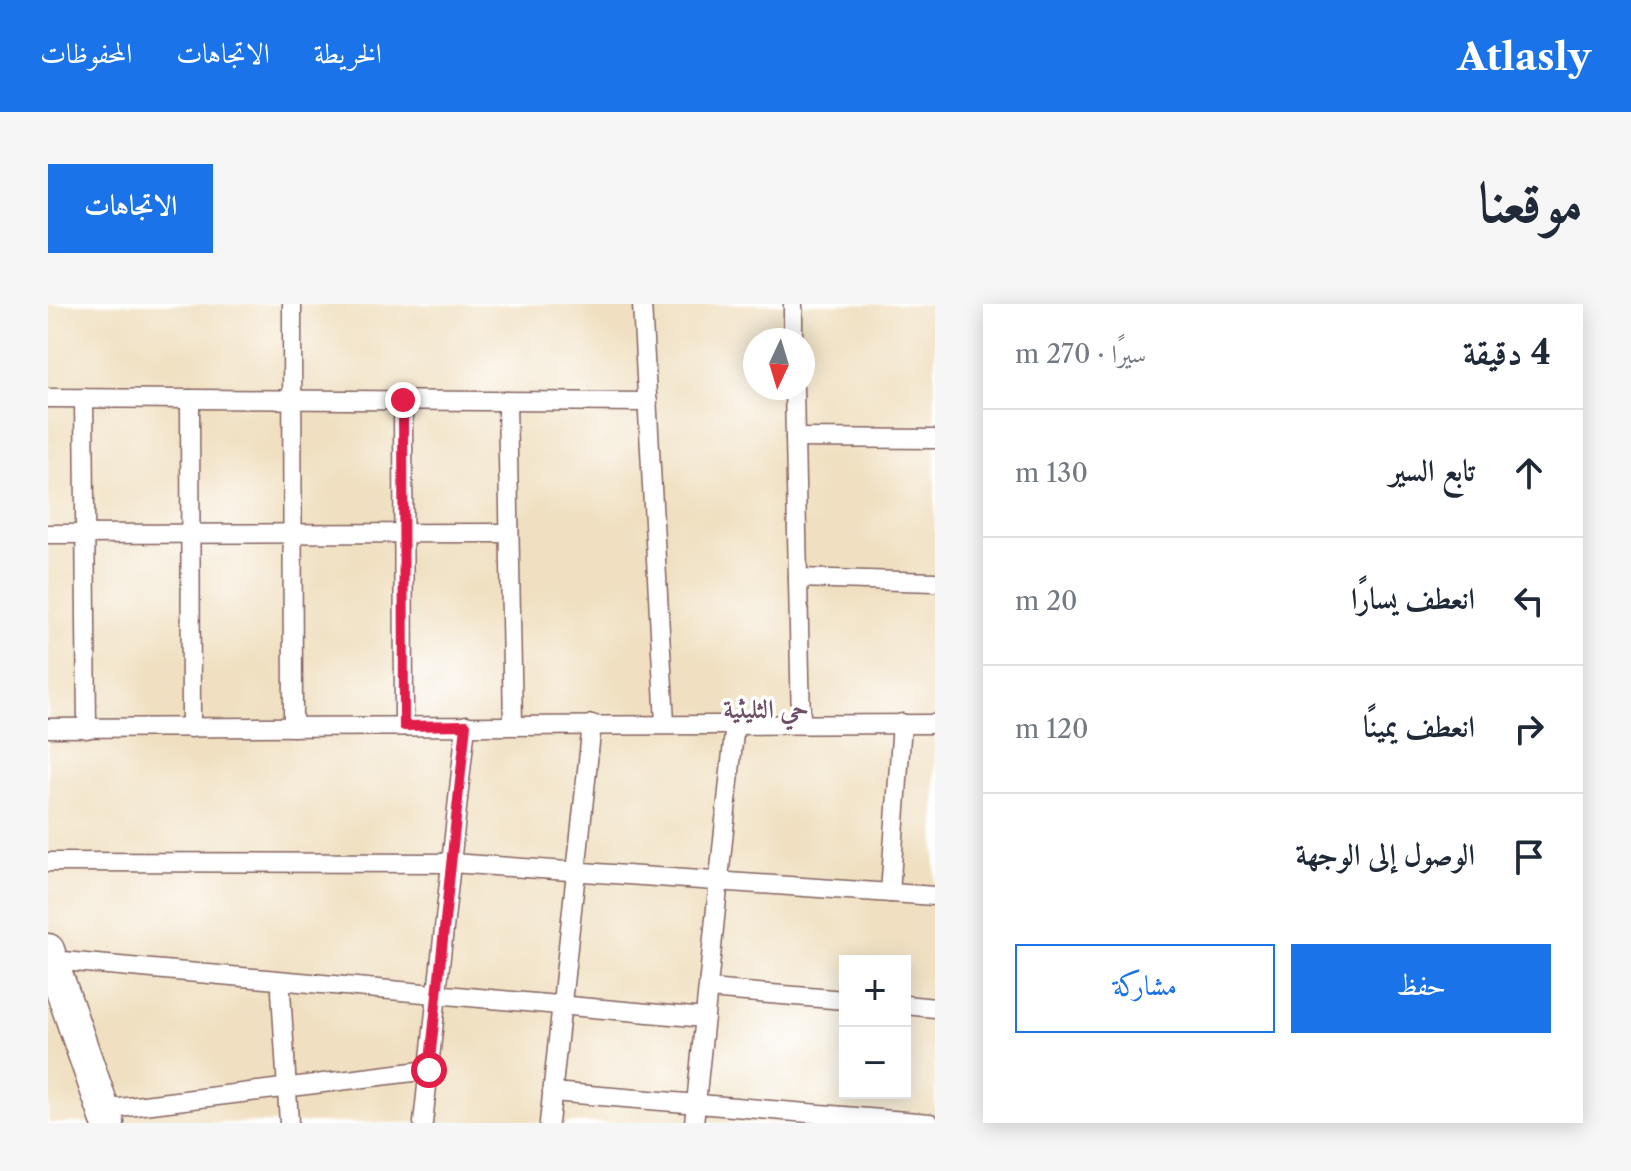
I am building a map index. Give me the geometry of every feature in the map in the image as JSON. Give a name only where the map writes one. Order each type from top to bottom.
[{"type":"highway","points":[[50,955],[99,1119]]},
{"type":"highway","points":[[48,1008],[99,1119]]},
{"type":"street","points":[[292,304],[293,727]]},
{"type":"street","points":[[642,304],[665,723]]},
{"type":"street","points":[[793,304],[793,328]]},
{"type":"street","points":[[48,398],[648,402]]},
{"type":"street","points":[[84,398],[87,729]]},
{"type":"street","points":[[190,399],[191,728]]},
{"type":"street","points":[[403,400],[404,726]]},
{"type":"street","points":[[794,400],[801,723]]},
{"type":"street","points":[[507,401],[513,725]]},
{"type":"street","points":[[795,438],[935,439]]},
{"type":"street","points":[[48,534],[509,533]]},
{"type":"street","points":[[798,578],[935,582]]},
{"type":"street","points":[[694,1123],[735,723]]},
{"type":"street","points":[[890,893],[902,723]]},
{"type":"street","points":[[549,1123],[592,724]]},
{"type":"street","points":[[48,728],[935,724]]},
{"type":"street","points":[[423,1123],[466,725]]},
{"type":"street","points":[[48,862],[451,863],[935,896]]},
{"type":"street","points":[[50,955],[437,995],[705,1018]]},
{"type":"street","points":[[708,989],[839,1000]]},
{"type":"street","points":[[281,991],[289,1123]]},
{"type":"street","points":[[911,1006],[935,1008]]},
{"type":"street","points":[[99,1119],[287,1087],[429,1070]]},
{"type":"street","points":[[552,1092],[930,1123]]},
{"type":"district","name":"حي الثليثية","points":[[766,709]]},
{"type":"route","points":[[403,400],[404,726],[466,725],[429,1070]]}]
